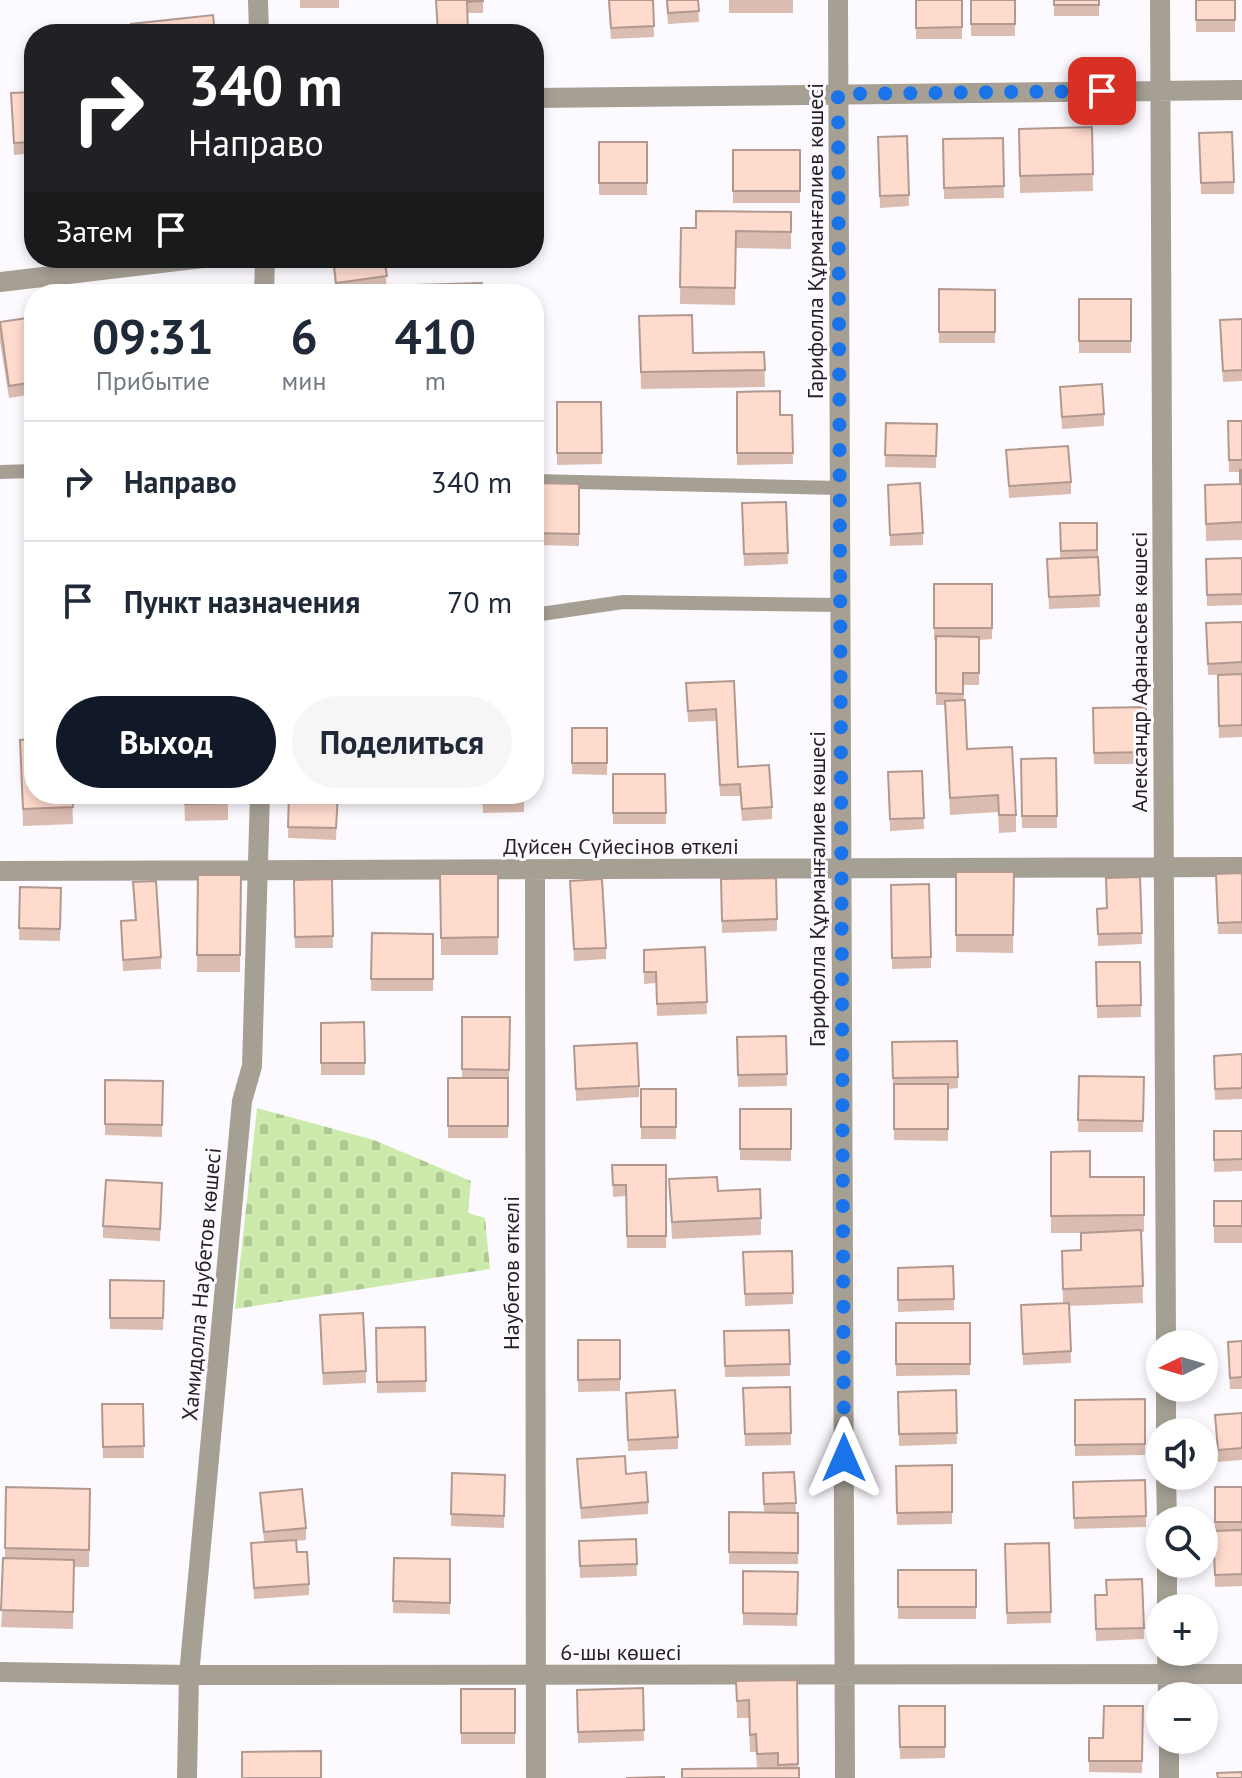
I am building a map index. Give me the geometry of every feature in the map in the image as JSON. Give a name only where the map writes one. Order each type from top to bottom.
[{"type":"street","points":[[258,0],[259,24]]},
{"type":"street","name":"Гарифолла Құрманғалиев көшесі","points":[[838,0],[845,1778]]},
{"type":"street","name":"Александр Афанасьев көшесі","points":[[1160,0],[1166,1330]]},
{"type":"street","points":[[544,98],[1242,90]]},
{"type":"street","points":[[0,282],[118,268]]},
{"type":"street","name":"Хамидолла Наубетов көшесі","points":[[187,1778],[189,1675],[242,1101],[252,1066],[260,804]]},
{"type":"street","name":"Дүйсен Сүйесінов өткелі","points":[[0,871],[1242,867]]},
{"type":"street","name":"Наубетов өткелі","points":[[535,870],[536,1778]]},
{"type":"street","points":[[1167,1666],[1167,1682]]},
{"type":"street","name":"6-шы көшесі","points":[[0,1672],[535,1676],[1242,1674]]},
{"type":"street","points":[[1169,1754],[1169,1778]]},
{"type":"lane","points":[[0,472],[24,471]]},
{"type":"lane","points":[[544,481],[840,488]]},
{"type":"lane","points":[[544,614],[623,602],[840,605]]},
{"type":"green space","points":[[257,1108],[374,1140],[471,1181],[468,1213],[485,1218],[490,1269],[235,1309]]},
{"type":"building","points":[[436,0],[483,0],[467,2],[468,24],[437,24]]},
{"type":"building","points":[[609,0],[653,0],[654,26],[611,28]]},
{"type":"building","points":[[667,0],[698,0],[699,11],[668,13]]},
{"type":"building","points":[[916,0],[962,0],[962,27],[916,28]]},
{"type":"building","points":[[971,0],[1015,0],[1015,24],[971,24]]},
{"type":"building","points":[[1054,0],[1099,0],[1099,5],[1054,5]]},
{"type":"building","points":[[1196,0],[1235,0],[1235,20],[1196,20]]},
{"type":"building","points":[[213,15],[214,24],[131,24]]},
{"type":"building","points":[[24,92],[24,142],[14,143],[11,93]]},
{"type":"building","points":[[1092,127],[1093,174],[1020,176],[1019,129]]},
{"type":"building","points":[[1232,132],[1234,182],[1201,183],[1199,133]]},
{"type":"building","points":[[907,136],[909,195],[880,196],[878,137]]},
{"type":"building","points":[[1003,138],[1004,186],[944,188],[943,139]]},
{"type":"building","points":[[599,142],[647,142],[647,183],[599,183]]},
{"type":"building","points":[[733,150],[800,150],[800,191],[733,191]]},
{"type":"building","points":[[696,211],[791,212],[791,232],[736,231],[735,288],[680,287],[681,228],[696,228]]},
{"type":"building","points":[[334,268],[386,268],[387,276],[336,283]]},
{"type":"building","points":[[939,289],[995,290],[995,332],[939,332]]},
{"type":"building","points":[[1079,299],[1131,299],[1131,341],[1079,341]]},
{"type":"building","points":[[692,315],[693,353],[764,352],[765,370],[641,372],[639,316]]},
{"type":"building","points":[[24,318],[24,384],[9,386],[0,322]]},
{"type":"building","points":[[1242,319],[1242,370],[1223,371],[1220,320]]},
{"type":"building","points":[[1102,384],[1104,414],[1062,417],[1060,387]]},
{"type":"building","points":[[780,391],[780,415],[792,415],[793,453],[737,453],[737,392]]},
{"type":"building","points":[[557,402],[601,402],[602,453],[557,453]]},
{"type":"building","points":[[1228,421],[1242,421],[1242,460],[1229,460]]},
{"type":"building","points":[[886,423],[937,424],[936,456],[885,455]]},
{"type":"building","points":[[1068,446],[1071,482],[1009,486],[1006,450]]},
{"type":"building","points":[[1240,470],[1242,522],[1206,524],[1205,485],[1240,484]]},
{"type":"building","points":[[544,483],[579,484],[579,534],[544,533]]},
{"type":"building","points":[[920,483],[923,533],[890,535],[888,485]]},
{"type":"building","points":[[786,502],[788,553],[744,554],[742,503]]},
{"type":"building","points":[[1060,523],[1097,523],[1097,550],[1061,551]]},
{"type":"building","points":[[1098,557],[1100,595],[1049,597],[1047,559]]},
{"type":"building","points":[[1242,558],[1242,594],[1207,595],[1206,559]]},
{"type":"building","points":[[934,584],[992,584],[992,628],[934,628]]},
{"type":"building","points":[[1242,622],[1242,662],[1208,664],[1206,623]]},
{"type":"building","points":[[936,636],[979,637],[979,673],[963,673],[963,694],[936,693]]},
{"type":"building","points":[[1242,674],[1242,725],[1219,726],[1218,675]]},
{"type":"building","points":[[734,681],[738,767],[769,765],[772,807],[742,809],[740,784],[720,785],[716,709],[688,711],[686,683]]},
{"type":"building","points":[[965,700],[967,749],[1012,747],[1016,815],[999,815],[998,795],[950,798],[945,701]]},
{"type":"building","points":[[1146,707],[1146,752],[1094,753],[1093,708]]},
{"type":"building","points":[[572,728],[607,728],[607,763],[572,763]]},
{"type":"building","points":[[20,740],[24,740],[24,804],[73,804],[73,807],[23,809]]},
{"type":"building","points":[[1056,758],[1057,816],[1022,816],[1021,759]]},
{"type":"building","points":[[922,771],[924,818],[890,819],[888,772]]},
{"type":"building","points":[[613,774],[665,774],[666,813],[613,813]]},
{"type":"building","points":[[289,804],[337,804],[336,828],[288,827]]},
{"type":"building","points":[[956,872],[1014,872],[1013,935],[956,935]]},
{"type":"building","points":[[1242,873],[1242,922],[1218,923],[1216,874]]},
{"type":"building","points":[[440,874],[498,874],[498,937],[441,938]]},
{"type":"building","points":[[198,875],[241,875],[240,955],[197,955]]},
{"type":"building","points":[[1140,877],[1142,933],[1098,934],[1097,909],[1107,908],[1106,878]]},
{"type":"building","points":[[776,878],[777,919],[722,921],[721,879]]},
{"type":"building","points":[[332,879],[333,936],[295,937],[294,880]]},
{"type":"building","points":[[602,879],[606,948],[574,949],[570,881]]},
{"type":"building","points":[[156,881],[161,957],[123,960],[121,921],[136,920],[133,882]]},
{"type":"building","points":[[929,884],[931,957],[892,958],[891,885]]},
{"type":"building","points":[[20,887],[61,888],[60,929],[19,928]]},
{"type":"building","points":[[372,933],[433,934],[433,979],[371,979]]},
{"type":"building","points":[[705,947],[707,1002],[657,1004],[656,972],[644,972],[644,950]]},
{"type":"building","points":[[1096,962],[1140,962],[1141,1005],[1097,1006]]},
{"type":"building","points":[[462,1017],[510,1017],[509,1070],[462,1069]]},
{"type":"building","points":[[364,1022],[365,1063],[321,1063],[321,1023]]},
{"type":"building","points":[[786,1036],[787,1074],[738,1075],[737,1037]]},
{"type":"building","points":[[957,1041],[958,1077],[893,1078],[892,1042]]},
{"type":"building","points":[[637,1043],[639,1086],[576,1089],[574,1046]]},
{"type":"building","points":[[1242,1054],[1242,1088],[1215,1089],[1214,1056]]},
{"type":"building","points":[[1079,1076],[1144,1077],[1143,1121],[1078,1120]]},
{"type":"building","points":[[448,1078],[508,1078],[508,1126],[448,1126]]},
{"type":"building","points":[[105,1080],[163,1081],[162,1125],[105,1124]]},
{"type":"building","points":[[894,1084],[948,1084],[948,1129],[894,1129]]},
{"type":"building","points":[[641,1089],[676,1089],[676,1127],[641,1127]]},
{"type":"building","points":[[740,1109],[791,1109],[791,1149],[740,1149]]},
{"type":"building","points":[[1214,1131],[1242,1131],[1242,1159],[1214,1160]]},
{"type":"building","points":[[1090,1151],[1090,1177],[1144,1177],[1144,1215],[1051,1216],[1051,1152]]},
{"type":"building","points":[[612,1165],[666,1165],[666,1236],[627,1236],[626,1185],[613,1185]]},
{"type":"building","points":[[717,1177],[718,1191],[760,1189],[761,1218],[672,1222],[669,1179]]},
{"type":"building","points":[[106,1180],[162,1183],[160,1229],[103,1226]]},
{"type":"building","points":[[1214,1201],[1242,1201],[1242,1226],[1214,1226]]},
{"type":"building","points":[[1141,1230],[1143,1286],[1063,1289],[1062,1251],[1081,1250],[1081,1233]]},
{"type":"building","points":[[792,1251],[793,1293],[745,1294],[743,1252]]},
{"type":"building","points":[[953,1266],[954,1299],[898,1300],[898,1268]]},
{"type":"building","points":[[110,1280],[164,1281],[163,1318],[110,1318]]},
{"type":"building","points":[[1069,1303],[1071,1351],[1023,1354],[1021,1305]]},
{"type":"building","points":[[363,1313],[366,1371],[323,1373],[320,1315]]},
{"type":"building","points":[[896,1323],[970,1323],[970,1364],[896,1364]]},
{"type":"building","points":[[425,1327],[426,1381],[377,1382],[376,1328]]},
{"type":"building","points":[[789,1330],[790,1364],[725,1366],[724,1331]]},
{"type":"building","points":[[578,1340],[620,1340],[620,1379],[578,1380]]},
{"type":"building","points":[[1242,1341],[1242,1377],[1230,1378],[1228,1342]]},
{"type":"building","points":[[790,1387],[791,1433],[745,1434],[743,1388]]},
{"type":"building","points":[[675,1390],[678,1437],[628,1440],[626,1393]]},
{"type":"building","points":[[956,1390],[957,1433],[899,1434],[898,1392]]},
{"type":"building","points":[[1145,1399],[1145,1444],[1075,1445],[1075,1400]]},
{"type":"building","points":[[102,1404],[143,1404],[144,1446],[103,1447]]},
{"type":"building","points":[[1242,1413],[1242,1448],[1218,1450],[1218,1418],[1215,1415]]},
{"type":"building","points":[[625,1456],[626,1474],[646,1472],[648,1502],[581,1508],[577,1459]]},
{"type":"building","points":[[952,1465],[952,1512],[897,1513],[896,1466]]},
{"type":"building","points":[[794,1472],[796,1503],[764,1504],[763,1473]]},
{"type":"building","points":[[452,1473],[505,1475],[504,1516],[451,1514]]},
{"type":"building","points":[[1145,1480],[1146,1516],[1074,1518],[1073,1482]]},
{"type":"building","points":[[6,1487],[90,1489],[89,1550],[5,1548]]},
{"type":"building","points":[[1218,1487],[1242,1487],[1242,1522],[1218,1522],[1218,1506],[1215,1506],[1215,1490]]},
{"type":"building","points":[[302,1489],[306,1528],[264,1532],[260,1493]]},
{"type":"building","points":[[729,1512],[798,1513],[798,1553],[729,1552]]},
{"type":"building","points":[[1242,1530],[1242,1574],[1218,1575],[1218,1531]]},
{"type":"building","points":[[636,1539],[637,1564],[580,1566],[579,1541]]},
{"type":"building","points":[[296,1540],[297,1552],[307,1552],[309,1584],[254,1588],[251,1543]]},
{"type":"building","points":[[1049,1543],[1051,1612],[1007,1613],[1005,1544]]},
{"type":"building","points":[[3,1558],[74,1560],[73,1612],[1,1610]]},
{"type":"building","points":[[394,1558],[450,1559],[450,1603],[393,1601]]},
{"type":"building","points":[[898,1570],[976,1570],[976,1607],[898,1607]]},
{"type":"building","points":[[743,1571],[798,1572],[797,1614],[743,1613]]},
{"type":"building","points":[[1142,1579],[1144,1628],[1096,1629],[1095,1595],[1107,1595],[1106,1580]]},
{"type":"building","points":[[797,1680],[798,1764],[778,1765],[778,1753],[757,1754],[756,1734],[750,1735],[749,1700],[737,1701],[736,1681]]},
{"type":"building","points":[[643,1688],[644,1730],[578,1732],[577,1690]]},
{"type":"building","points":[[461,1689],[515,1689],[515,1733],[461,1733]]},
{"type":"building","points":[[899,1706],[945,1706],[945,1747],[900,1747]]},
{"type":"building","points":[[1104,1706],[1143,1706],[1142,1761],[1089,1761],[1089,1738],[1103,1738]]},
{"type":"building","points":[[321,1751],[321,1778],[242,1778],[242,1752]]},
{"type":"building","points":[[799,1768],[799,1778],[682,1778],[682,1769]]},
{"type":"building","points":[[1242,1772],[1242,1778],[1218,1778],[1217,1773]]},
{"type":"route","points":[[844,1458],[838,94],[1102,91]]}]
